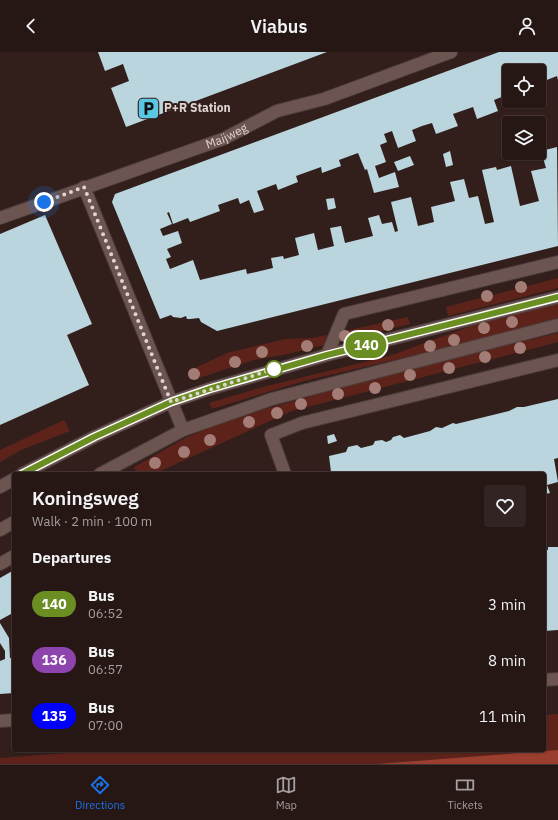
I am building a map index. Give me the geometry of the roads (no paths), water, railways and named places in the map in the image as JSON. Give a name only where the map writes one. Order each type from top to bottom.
[{"type":"street","name":"Maijweg","points":[[0,218],[223,139],[277,111],[324,99],[451,52]]},
{"type":"street","points":[[84,187],[183,430]]},
{"type":"street","points":[[327,355],[344,314],[558,262]]},
{"type":"street","points":[[26,472],[94,437],[171,402],[247,377],[327,355],[558,298]]},
{"type":"street","points":[[104,472],[183,430],[272,399],[558,325]]},
{"type":"street","points":[[284,472],[270,435],[302,423],[558,360]]},
{"type":"street","points":[[0,487],[12,480]]},
{"type":"street","points":[[0,530],[12,523]]},
{"type":"street","points":[[0,564],[12,557]]},
{"type":"street","points":[[546,680],[558,679]]},
{"type":"street","points":[[0,721],[12,720]]},
{"type":"place","name":"P+R Station","points":[[148,108]]}]
